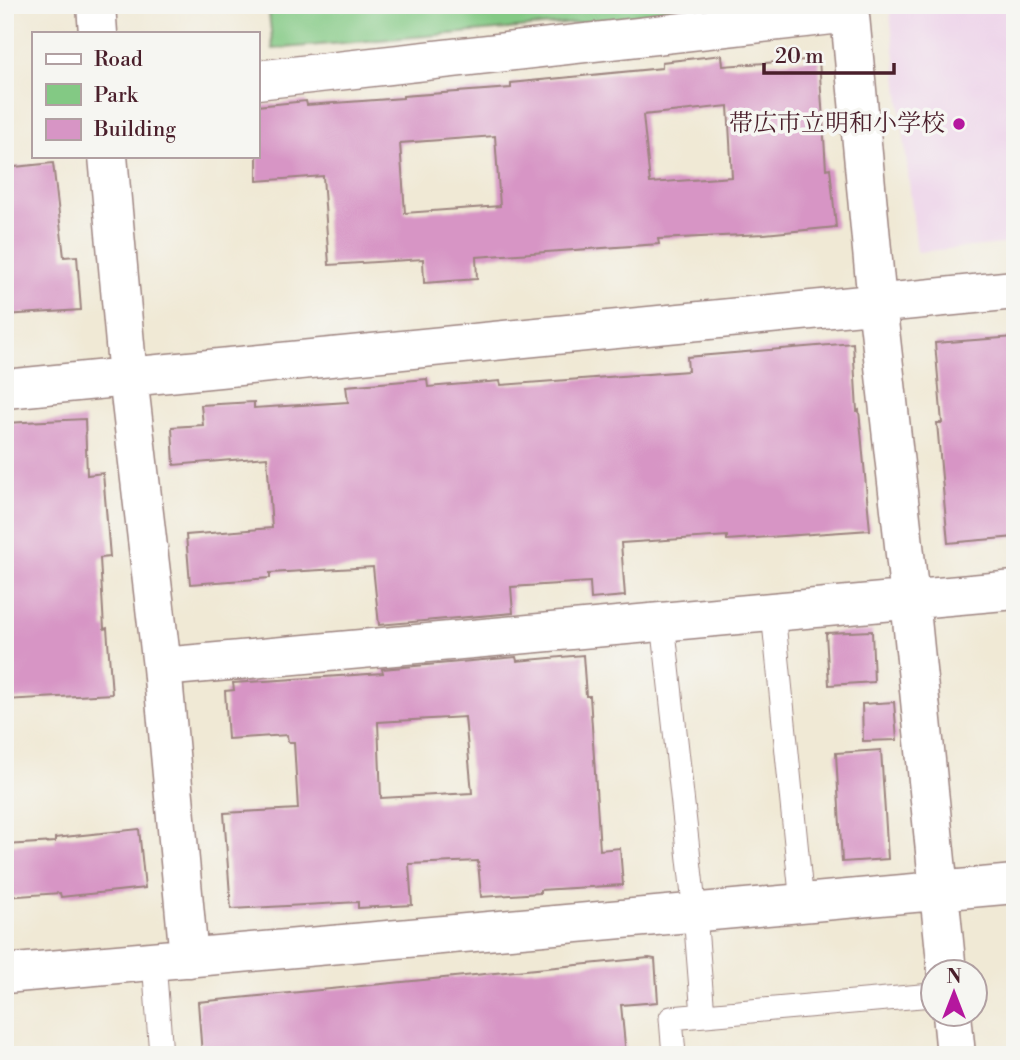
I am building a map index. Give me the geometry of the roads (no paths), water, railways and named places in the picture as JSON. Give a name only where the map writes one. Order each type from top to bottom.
[{"type":"street","points":[[96,5],[98,32]]},
{"type":"street","points":[[259,80],[849,9],[946,958]]},
{"type":"street","points":[[108,158],[128,377],[162,667],[171,960]]},
{"type":"street","points":[[5,389],[1015,290]]},
{"type":"street","points":[[162,667],[1015,590]]},
{"type":"street","points":[[5,974],[1015,884]]},
{"type":"street","points":[[953,1028],[956,1055]]},
{"type":"lane","points":[[774,612],[802,904]]},
{"type":"lane","points":[[663,622],[704,1015]]},
{"type":"lane","points":[[161,1055],[171,960]]},
{"type":"lane","points":[[674,1055],[671,1018],[918,996]]},
{"type":"place","name":"帯広市立明和小学校","points":[[959,124]]}]
